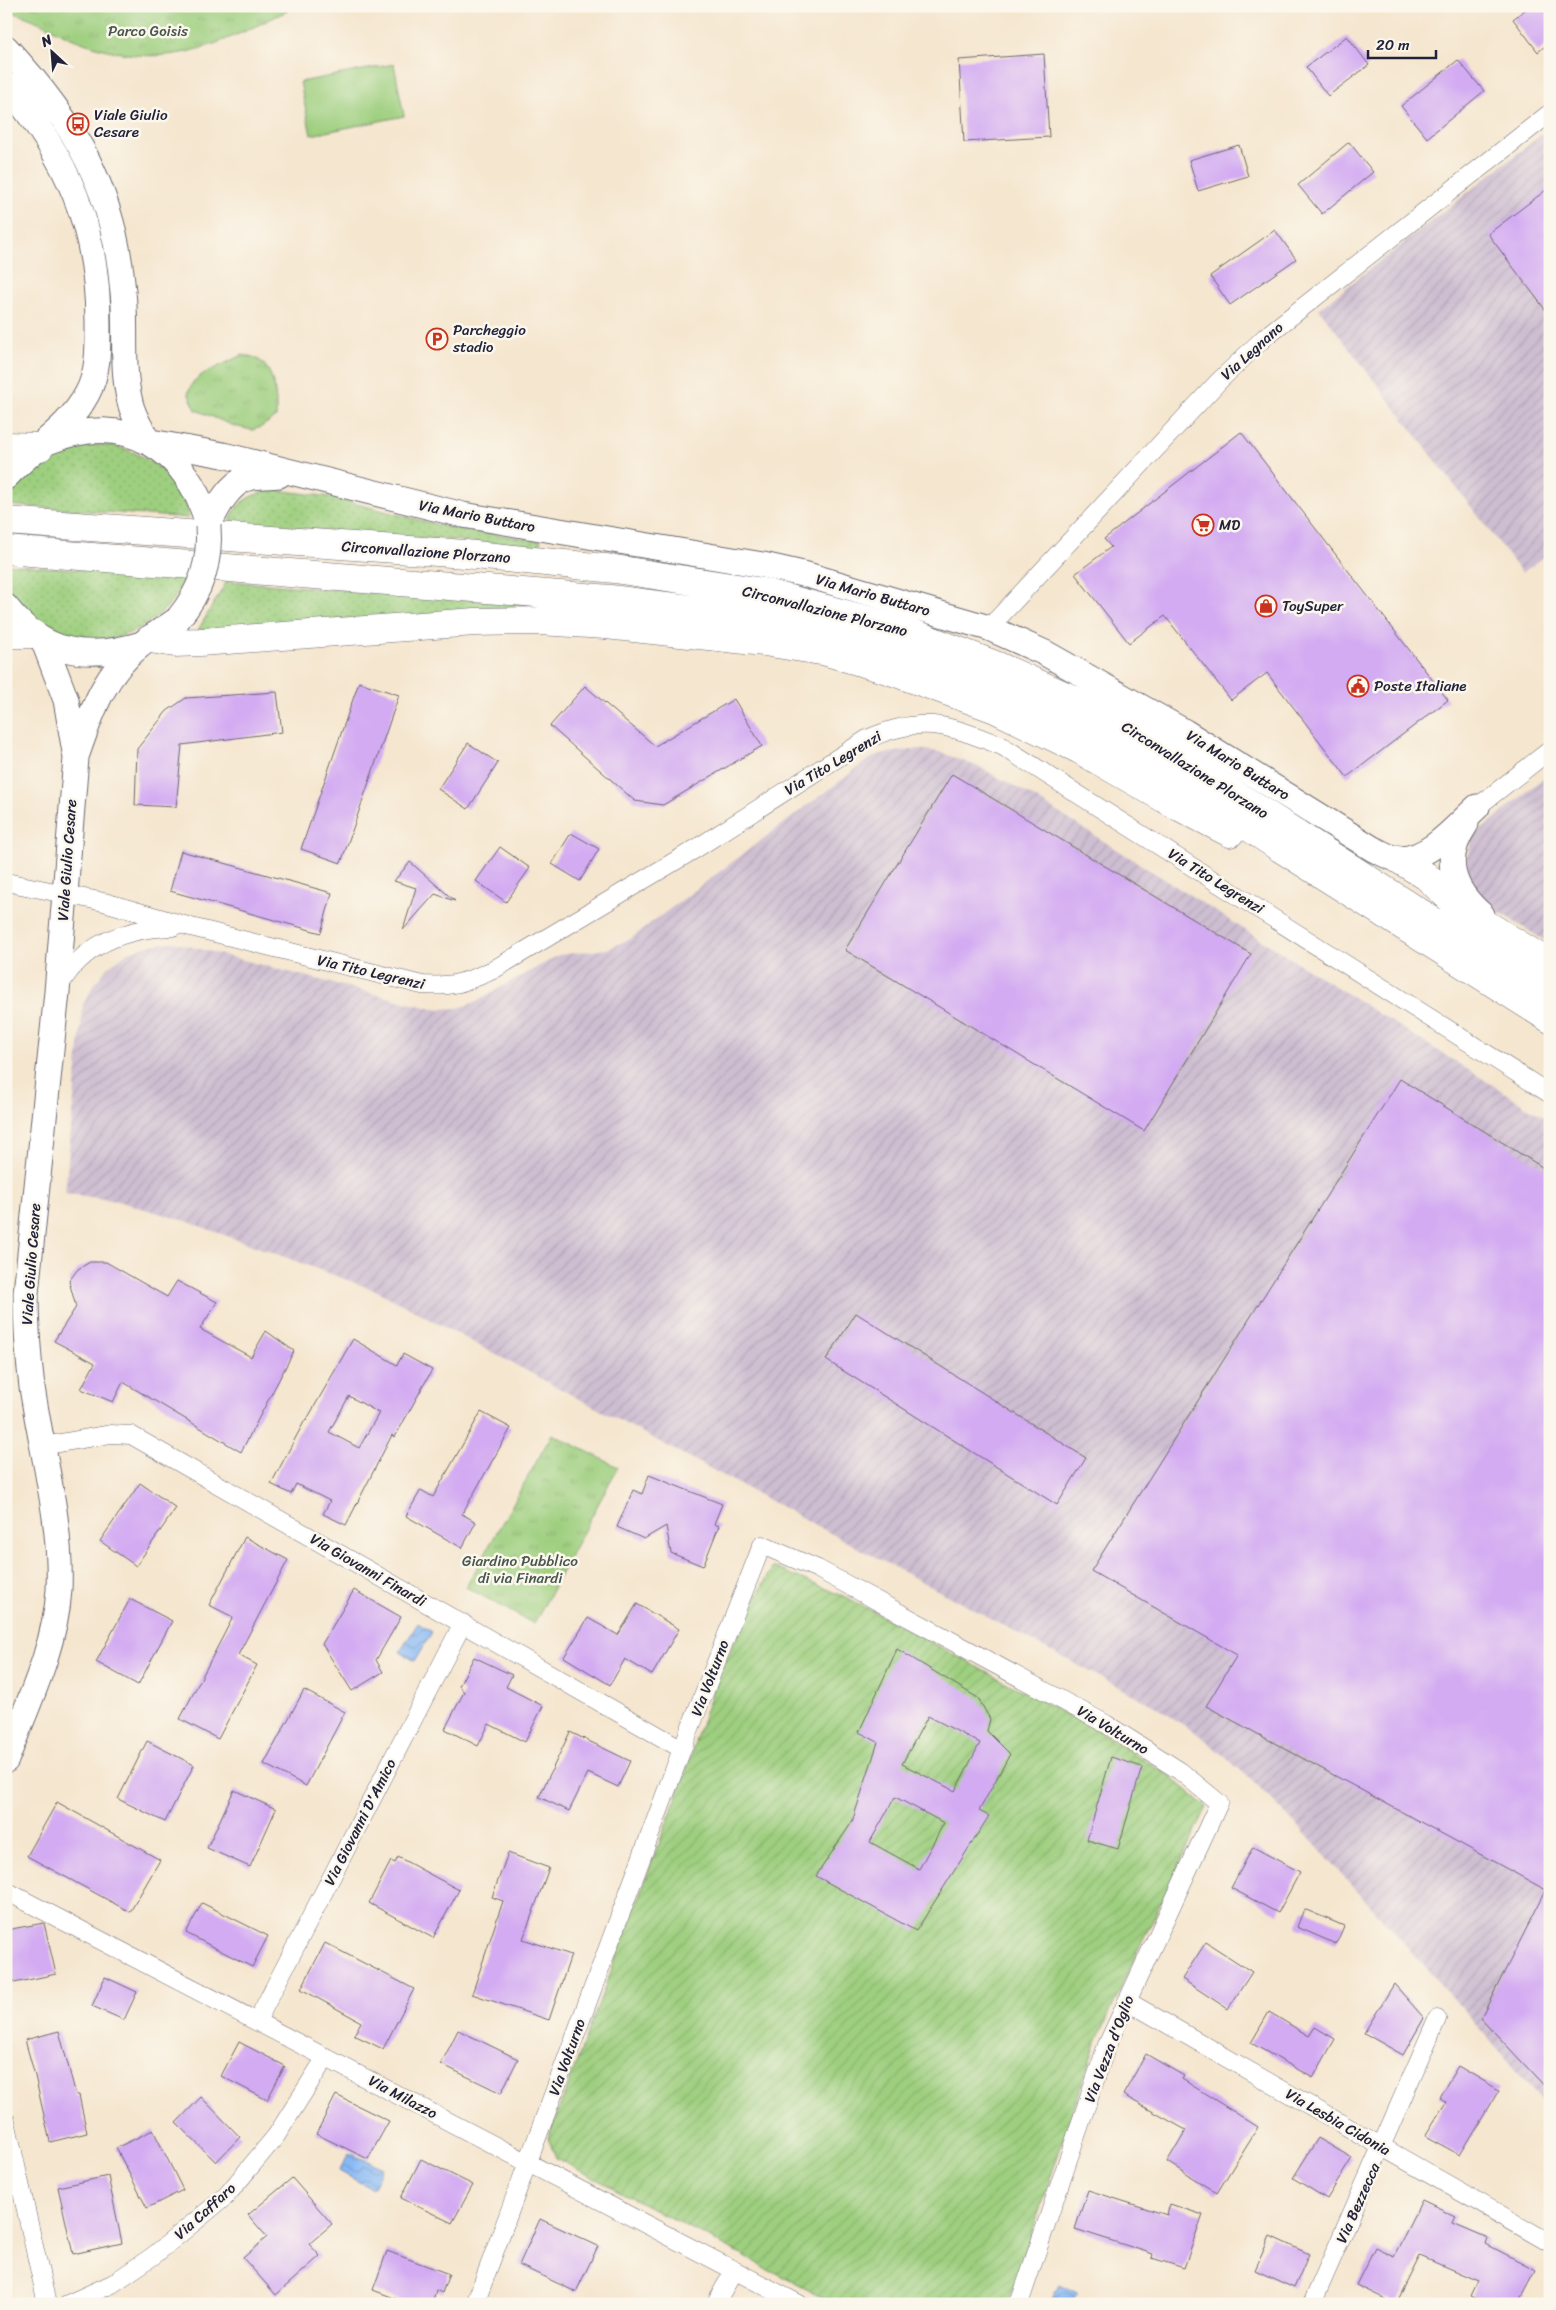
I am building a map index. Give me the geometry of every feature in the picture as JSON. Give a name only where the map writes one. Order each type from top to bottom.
[{"type":"highway","points":[[6,446],[43,445]]},
{"type":"highway","name":"Circonvallazione Plorzano","points":[[6,521],[455,554],[615,569],[763,592],[905,630],[998,666],[1089,706],[1187,763],[1550,996]]},
{"type":"highway","name":"Circonvallazione Plorzano","points":[[6,550],[610,599],[762,618],[825,631],[937,665],[999,689],[1086,730],[1178,780],[1280,848],[1550,1019]]},
{"type":"highway","points":[[146,641],[200,642],[474,622],[539,621],[606,625],[745,640],[827,652],[891,671],[993,708],[1080,750],[1172,803],[1233,834],[1280,848]]},
{"type":"highway","points":[[6,634],[38,638]]},
{"type":"highway","points":[[1398,859],[1426,876],[1460,908],[1550,964]]},
{"type":"street","name":"Viale Giulio Cesare","points":[[6,48],[32,76],[74,133],[110,212],[119,251],[124,295],[125,369],[130,402],[149,441]]},
{"type":"street","name":"Viale Giulio Cesare","points":[[6,85],[36,122],[71,183],[92,250],[98,289],[96,372],[88,393],[69,421],[43,445],[21,461],[6,477]]},
{"type":"street","name":"Via Legnano","points":[[989,628],[1219,380],[1266,336],[1550,113]]},
{"type":"street","name":"Viale Giulio Cesare","points":[[43,445],[66,435],[96,430],[121,433],[149,441],[175,462],[188,477],[199,496],[208,526],[209,547],[204,577],[190,604],[178,619],[146,641],[116,670],[100,692],[76,758]]},
{"type":"street","name":"Via Mario Buttaro","points":[[149,441],[223,455],[463,515],[763,565],[806,575],[989,628],[1046,653],[1185,732],[1373,849],[1398,859]]},
{"type":"street","name":"Via Mario Buttaro","points":[[208,526],[219,503],[233,488],[250,477],[296,474]]},
{"type":"street","name":"Viale Giulio Cesare","points":[[6,607],[38,638],[66,700],[76,758],[57,992],[26,1293],[26,1339],[57,1533],[59,1591],[54,1626],[46,1657],[6,1760]]},
{"type":"street","name":"Viale Giulio Cesare","points":[[38,638],[93,653],[111,652],[146,641]]},
{"type":"street","name":"Via Tito Legrenzi","points":[[6,882],[104,902],[191,927],[422,985],[444,986],[464,983],[493,970],[697,848],[867,739],[893,728],[920,724],[955,728],[1002,746],[1550,1094]]},
{"type":"street","points":[[1398,859],[1419,854],[1443,838],[1477,807],[1550,750]]},
{"type":"street","points":[[1477,807],[1456,838],[1451,857],[1454,877],[1463,895],[1474,908],[1507,936]]},
{"type":"street","name":"Via Tito Legrenzi","points":[[57,992],[69,969],[84,955],[105,942],[148,928],[191,927]]},
{"type":"street","name":"Via Giovanni Finardi","points":[[43,1446],[111,1434],[131,1435],[682,1749]]},
{"type":"street","name":"Via Volturno","points":[[475,2304],[682,1749],[762,1545],[818,1569],[1106,1724],[1180,1771],[1219,1803]]},
{"type":"street","name":"Via Giovanni D'Amico","points":[[257,2021],[463,1623]]},
{"type":"street","name":"Via Vezza d'Oglio","points":[[1019,2304],[1108,2045],[1219,1803]]},
{"type":"street","name":"Via Milazzo","points":[[6,1891],[799,2304]]},
{"type":"street","name":"Via Lesbia Cidonia","points":[[1127,2001],[1550,2243]]},
{"type":"street","name":"Via Bezzecca","points":[[1312,2304],[1437,2019]]},
{"type":"street","name":"Via Caffaro","points":[[68,2304],[112,2284],[153,2256],[226,2196],[276,2136],[326,2057]]},
{"type":"street","points":[[6,2120],[47,2304]]},
{"type":"street","points":[[716,2304],[734,2271]]},
{"type":"shaded area","points":[[1550,128],[1550,552],[1522,573],[1319,309]]},
{"type":"shaded area","points":[[919,749],[940,752],[981,768],[1030,795],[1550,1121],[1550,2110],[1439,1982],[1300,1828],[1253,1781],[1203,1738],[1158,1708],[377,1291],[186,1221],[117,1201],[65,1193],[83,1005],[93,986],[108,967],[128,952],[151,945],[173,942],[413,1004],[435,1009],[458,1008],[473,1003],[559,955],[607,949],[630,939],[868,760],[880,754]]},
{"type":"shaded area","points":[[1550,772],[1550,944],[1480,900],[1469,880],[1466,862],[1472,838]]},
{"type":"green space","name":"Parco Goisis","points":[[6,6],[290,6],[287,11],[212,45],[165,55],[140,55],[114,51],[84,43],[25,17],[6,12]]},
{"type":"green space","points":[[394,64],[404,116],[311,135],[300,82]]},
{"type":"green space","points":[[242,355],[254,357],[263,363],[268,369],[274,385],[276,417],[261,427],[252,430],[234,426],[196,410],[188,393],[193,382],[203,374]]},
{"type":"green space","points":[[86,445],[117,447],[133,452],[155,465],[166,473],[174,483],[186,505],[189,518],[6,505],[17,485],[40,464],[57,454]]},
{"type":"green space","points":[[275,490],[325,496],[447,527],[541,541],[539,547],[230,523],[236,509],[246,499],[260,493]]},
{"type":"green space","points":[[6,564],[187,578],[168,606],[141,628],[119,637],[104,640],[87,640],[53,630],[24,610],[14,597],[7,583]]},
{"type":"green space","points":[[227,581],[525,604],[526,609],[198,630]]},
{"type":"green space","name":"Giardino Pubblico di via Finardi","points":[[552,1434],[618,1467],[534,1624],[466,1587]]},
{"type":"green space","points":[[773,1567],[848,1598],[1105,1735],[1170,1776],[1207,1807],[1133,1961],[1094,2048],[1008,2304],[835,2304],[556,2158],[548,2138],[686,1772],[703,1719],[723,1667],[734,1641]]},
{"type":"water","points":[[418,1623],[432,1632],[415,1661],[400,1652]]},
{"type":"water","points":[[349,2153],[383,2168],[372,2189],[339,2171]]},
{"type":"water","points":[[1060,2284],[1077,2293],[1072,2304],[1050,2304]]},
{"type":"building","points":[[1530,6],[1550,6],[1550,42],[1538,52],[1513,19]]},
{"type":"building","points":[[1347,36],[1369,65],[1328,96],[1306,67]]},
{"type":"building","points":[[1044,54],[1049,137],[964,142],[959,60]]},
{"type":"building","points":[[1458,60],[1484,91],[1427,138],[1401,106]]},
{"type":"building","points":[[1349,142],[1373,172],[1322,214],[1298,185]]},
{"type":"building","points":[[1239,145],[1248,176],[1198,191],[1189,160]]},
{"type":"building","points":[[1550,187],[1550,316],[1488,234]]},
{"type":"building","points":[[1275,230],[1296,259],[1230,305],[1210,276]]},
{"type":"building","points":[[1241,432],[1448,700],[1347,777],[1267,673],[1231,700],[1165,616],[1129,643],[1075,574],[1111,547],[1104,539]]},
{"type":"building","points":[[359,682],[399,695],[341,863],[301,849]]},
{"type":"building","points":[[585,686],[655,746],[734,699],[762,746],[663,805],[635,801],[550,726]]},
{"type":"building","points":[[277,692],[282,732],[182,745],[176,807],[135,805],[137,749],[167,711],[186,698]]},
{"type":"building","points":[[468,743],[498,763],[468,809],[438,789]]},
{"type":"building","points":[[952,774],[1251,954],[1144,1131],[845,950]]},
{"type":"building","points":[[571,833],[599,849],[580,881],[552,864]]},
{"type":"building","points":[[500,847],[530,868],[506,902],[476,881]]},
{"type":"building","points":[[181,851],[332,893],[321,933],[170,891]]},
{"type":"building","points":[[410,862],[455,901],[435,894],[403,930],[416,888],[394,881]]},
{"type":"building","points":[[1400,1079],[1550,1172],[1550,2092],[1481,2018],[1546,1890],[1206,1706],[1237,1655],[1091,1571]]},
{"type":"building","points":[[90,1262],[106,1262],[167,1297],[177,1281],[217,1302],[200,1329],[251,1357],[266,1331],[294,1351],[241,1452],[123,1382],[113,1402],[81,1389],[95,1363],[54,1341],[76,1307],[69,1281],[78,1269]]},
{"type":"building","points":[[856,1313],[1086,1458],[1057,1505],[826,1360]]},
{"type":"building","points":[[353,1339],[397,1365],[403,1354],[432,1370],[395,1437],[392,1435],[346,1525],[323,1514],[330,1501],[296,1484],[291,1494],[271,1484]],"holes":[[[349,1396],[379,1413],[359,1448],[329,1432]]]},
{"type":"building","points":[[481,1412],[511,1428],[462,1514],[476,1522],[462,1548],[406,1516],[421,1490],[433,1497]]},
{"type":"building","points":[[649,1475],[722,1504],[714,1524],[719,1526],[703,1566],[671,1553],[666,1526],[644,1539],[617,1527],[633,1490],[642,1494]]},
{"type":"building","points":[[140,1483],[176,1508],[136,1566],[100,1541]]},
{"type":"building","points":[[245,1537],[288,1560],[238,1655],[257,1665],[218,1739],[180,1719],[233,1617],[209,1605]]},
{"type":"building","points":[[354,1590],[401,1617],[376,1660],[383,1672],[352,1691],[322,1644]]},
{"type":"building","points":[[130,1599],[172,1621],[138,1685],[96,1662]]},
{"type":"building","points":[[637,1604],[679,1629],[652,1675],[625,1659],[610,1685],[564,1657],[588,1618],[618,1635]]},
{"type":"building","points":[[897,1649],[978,1698],[990,1719],[987,1731],[1010,1754],[979,1811],[989,1816],[916,1931],[816,1876],[852,1822],[878,1742],[859,1732]],"holes":[[[928,1716],[980,1743],[955,1791],[902,1764]],[[895,1797],[944,1823],[919,1869],[870,1842]]]},
{"type":"building","points":[[474,1657],[512,1675],[506,1687],[543,1706],[525,1742],[489,1724],[478,1746],[445,1729],[464,1692],[459,1686]]},
{"type":"building","points":[[304,1690],[345,1712],[306,1786],[264,1764]]},
{"type":"building","points":[[570,1732],[630,1761],[618,1787],[588,1773],[569,1811],[539,1797]]},
{"type":"building","points":[[147,1741],[194,1765],[165,1822],[118,1799]]},
{"type":"building","points":[[1111,1757],[1142,1767],[1118,1849],[1087,1840]]},
{"type":"building","points":[[234,1790],[276,1809],[250,1867],[207,1848]]},
{"type":"building","points":[[57,1802],[160,1860],[130,1912],[27,1856]]},
{"type":"building","points":[[1253,1847],[1300,1872],[1278,1913],[1231,1888]]},
{"type":"building","points":[[508,1853],[549,1868],[523,1939],[571,1955],[549,2020],[472,1994],[503,1901],[492,1897]]},
{"type":"building","points":[[398,1857],[459,1890],[433,1938],[369,1903],[391,1861],[395,1863]]},
{"type":"building","points":[[202,1903],[268,1936],[252,1967],[186,1933]]},
{"type":"building","points":[[1304,1909],[1344,1926],[1336,1944],[1297,1927]]},
{"type":"building","points":[[44,1923],[56,1974],[14,1983],[6,1945],[6,1930]]},
{"type":"building","points":[[1206,1942],[1252,1972],[1228,2009],[1182,1979]]},
{"type":"building","points":[[325,1943],[414,1989],[383,2049],[354,2035],[361,2022],[301,1989]]},
{"type":"building","points":[[105,1977],[137,1992],[124,2020],[92,2006]]},
{"type":"building","points":[[1394,1984],[1424,2018],[1403,2055],[1364,2033]]},
{"type":"building","points":[[1269,2012],[1309,2036],[1315,2027],[1335,2039],[1313,2078],[1251,2043]]},
{"type":"building","points":[[458,2030],[518,2059],[501,2093],[441,2064]]},
{"type":"building","points":[[59,2031],[76,2095],[79,2095],[87,2133],[50,2142],[25,2040]]},
{"type":"building","points":[[239,2042],[285,2066],[267,2100],[221,2076]]},
{"type":"building","points":[[1146,2054],[1184,2076],[1182,2079],[1258,2127],[1217,2193],[1167,2162],[1186,2130],[1123,2095]]},
{"type":"building","points":[[1458,2066],[1499,2090],[1460,2155],[1425,2136],[1446,2102],[1439,2097]]},
{"type":"building","points":[[336,2095],[389,2121],[368,2159],[316,2134]]},
{"type":"building","points":[[201,2097],[240,2137],[216,2162],[176,2123]]},
{"type":"building","points":[[153,2130],[183,2190],[147,2208],[116,2148]]},
{"type":"building","points":[[1318,2138],[1352,2158],[1327,2199],[1293,2178]]},
{"type":"building","points":[[421,2159],[473,2185],[452,2223],[401,2198]]},
{"type":"building","points":[[108,2176],[122,2243],[73,2254],[58,2187]]},
{"type":"building","points":[[292,2178],[332,2224],[309,2244],[320,2256],[276,2295],[243,2258],[267,2237],[248,2215]]},
{"type":"building","points":[[1088,2190],[1167,2215],[1170,2204],[1203,2215],[1184,2268],[1152,2258],[1153,2254],[1075,2229]]},
{"type":"building","points":[[1422,2200],[1456,2216],[1453,2223],[1488,2238],[1486,2244],[1536,2270],[1518,2304],[1486,2304],[1471,2296],[1478,2281],[1420,2256],[1396,2304],[1356,2285],[1375,2247],[1394,2256]]},
{"type":"building","points":[[540,2219],[598,2246],[576,2292],[519,2265]]},
{"type":"building","points":[[1270,2236],[1309,2254],[1294,2288],[1255,2270]]},
{"type":"building","points":[[387,2251],[449,2274],[442,2293],[436,2290],[432,2304],[410,2304],[373,2290]]},
{"type":"place","name":"Viale Giulio Cesare","points":[[78,124]]},
{"type":"place","name":"Parcheggio stadio","points":[[437,339]]},
{"type":"place","name":"MD","points":[[1203,525]]},
{"type":"place","name":"ToySuper","points":[[1266,606]]},
{"type":"place","name":"Poste Italiane","points":[[1358,686]]}]
